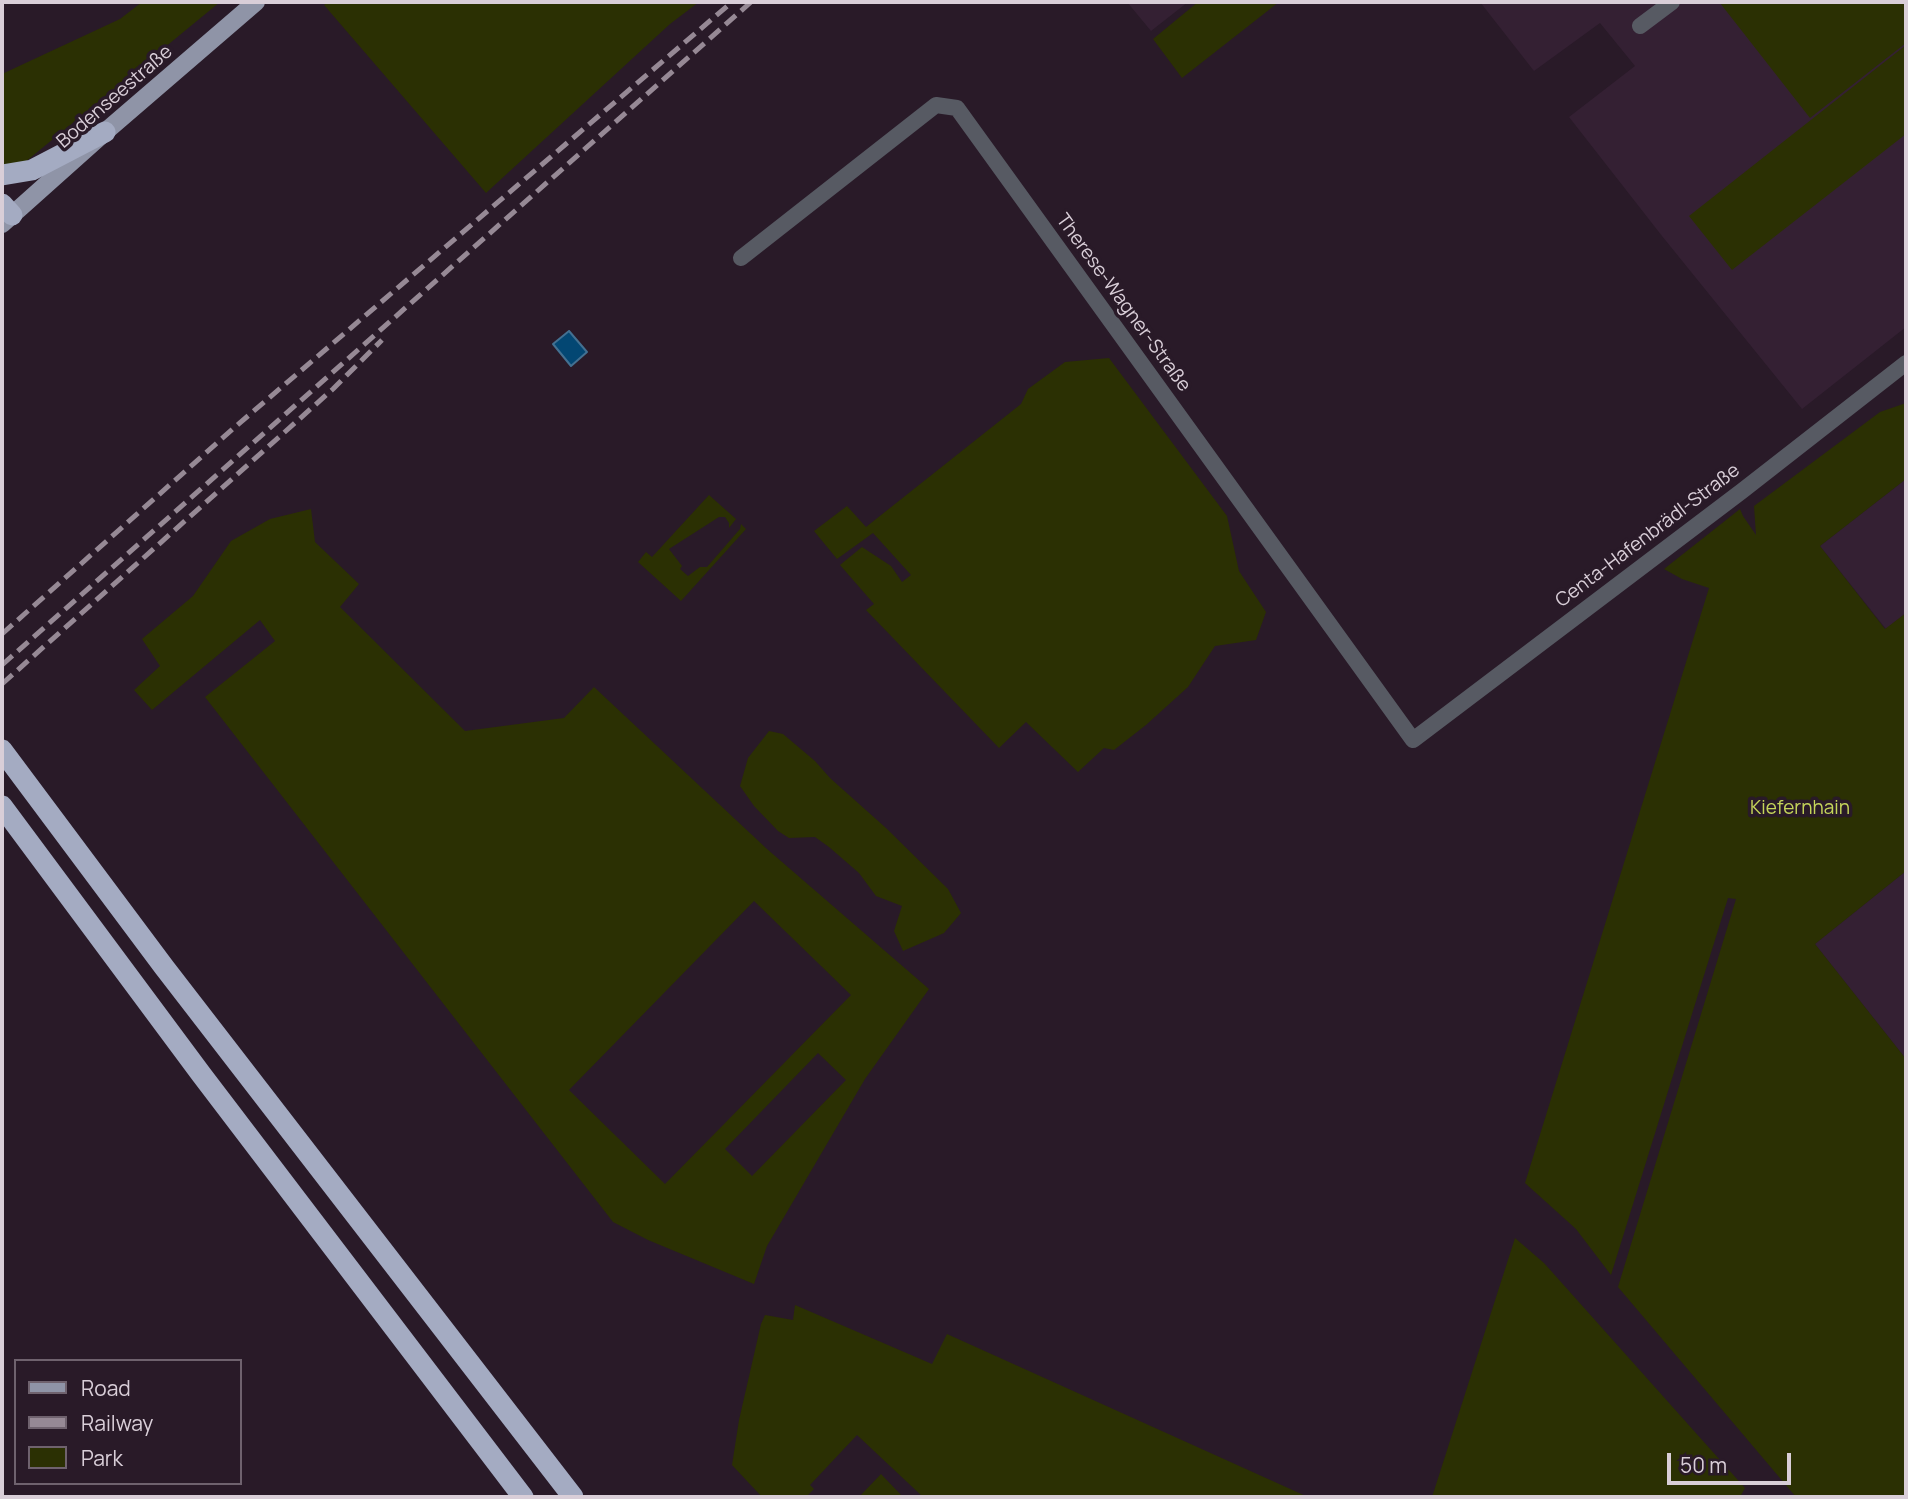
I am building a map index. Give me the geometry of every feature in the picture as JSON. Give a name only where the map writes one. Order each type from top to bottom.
[{"type":"highway","points":[[2,175],[32,170],[105,132]]},
{"type":"highway","points":[[2,750],[164,967],[573,1497]]},
{"type":"highway","points":[[4,811],[523,1497]]},
{"type":"main road","name":"Bodenseestraße","points":[[5,214],[256,2]]},
{"type":"street","points":[[1640,26],[1671,2]]},
{"type":"street","name":"Therese-Wagner-Straße","points":[[741,258],[936,105],[957,108],[1413,740]]},
{"type":"street","name":"Centa-Hafenbrädl-Straße","points":[[1413,740],[1906,363]]},
{"type":"shaded area","points":[[1127,2],[1188,2],[1151,31]]},
{"type":"shaded area","points":[[1480,2],[1906,2],[1906,327],[1802,409],[1569,117],[1635,66],[1600,23],[1534,71]]},
{"type":"shaded area","points":[[1906,479],[1906,613],[1886,629],[1820,546]]},
{"type":"shaded area","points":[[1906,871],[1906,1059],[1815,944]]},
{"type":"green space","points":[[142,2],[220,2],[2,181],[2,74],[120,19]]},
{"type":"green space","points":[[328,2],[699,2],[670,24],[486,193],[324,5]]},
{"type":"green space","points":[[1198,2],[1279,2],[1182,78],[1153,39]]},
{"type":"green space","points":[[1906,2],[1906,43],[1810,118],[1720,3]]},
{"type":"green space","points":[[1906,45],[1906,134],[1732,270],[1689,216]]},
{"type":"green space","points":[[1109,358],[1227,516],[1239,571],[1266,612],[1256,640],[1215,646],[1188,687],[1114,750],[1104,748],[1078,772],[1026,722],[999,748],[866,610],[874,604],[840,565],[862,547],[891,566],[902,582],[911,575],[873,533],[837,559],[814,531],[847,506],[866,527],[1021,404],[1028,389],[1065,362]]},
{"type":"green space","name":"Kiefernhain","points":[[1906,403],[1906,479],[1820,546],[1885,629],[1906,613],[1906,871],[1815,944],[1906,1059],[1906,1497],[1796,1497],[1618,1287],[1736,899],[1728,898],[1611,1275],[1576,1229],[1525,1183],[1709,588],[1682,579],[1664,569],[1740,509],[1756,535],[1754,506],[1880,412]]},
{"type":"green space","points":[[709,495],[736,519],[729,528],[725,517],[719,517],[669,549],[682,566],[680,569],[688,576],[700,567],[707,567],[740,529],[741,524],[746,529],[681,601],[638,562],[646,552],[652,557]]},
{"type":"green space","points":[[311,509],[315,542],[359,584],[340,607],[465,731],[564,718],[594,687],[767,849],[929,989],[865,1079],[767,1246],[754,1284],[648,1240],[613,1222],[205,697],[275,641],[260,620],[152,710],[134,690],[160,666],[142,639],[193,596],[231,541],[270,519]],"holes":[[[754,901],[851,995],[665,1184],[569,1090]],[[818,1053],[846,1080],[752,1176],[725,1149]]]},
{"type":"green space","points":[[769,731],[783,734],[815,761],[948,889],[961,913],[944,933],[903,951],[894,931],[902,906],[876,896],[859,873],[815,837],[789,838],[778,831],[754,806],[740,786],[748,758]]},
{"type":"green space","points":[[1515,1238],[1544,1263],[1745,1488],[1740,1497],[1432,1497]]},
{"type":"green space","points":[[795,1305],[932,1364],[947,1334],[1308,1497],[923,1497],[857,1435],[810,1485],[814,1489],[806,1497],[762,1497],[732,1465],[739,1420],[765,1315],[793,1320]]},
{"type":"green space","points":[[881,1474],[903,1497],[859,1497]]},
{"type":"water","points":[[569,331],[587,352],[571,366],[553,344]]},
{"type":"railway","points":[[2,634],[235,427],[732,2]]},
{"type":"railway","points":[[2,665],[751,2]]},
{"type":"railway","points":[[2,684],[333,389],[382,340]]}]
